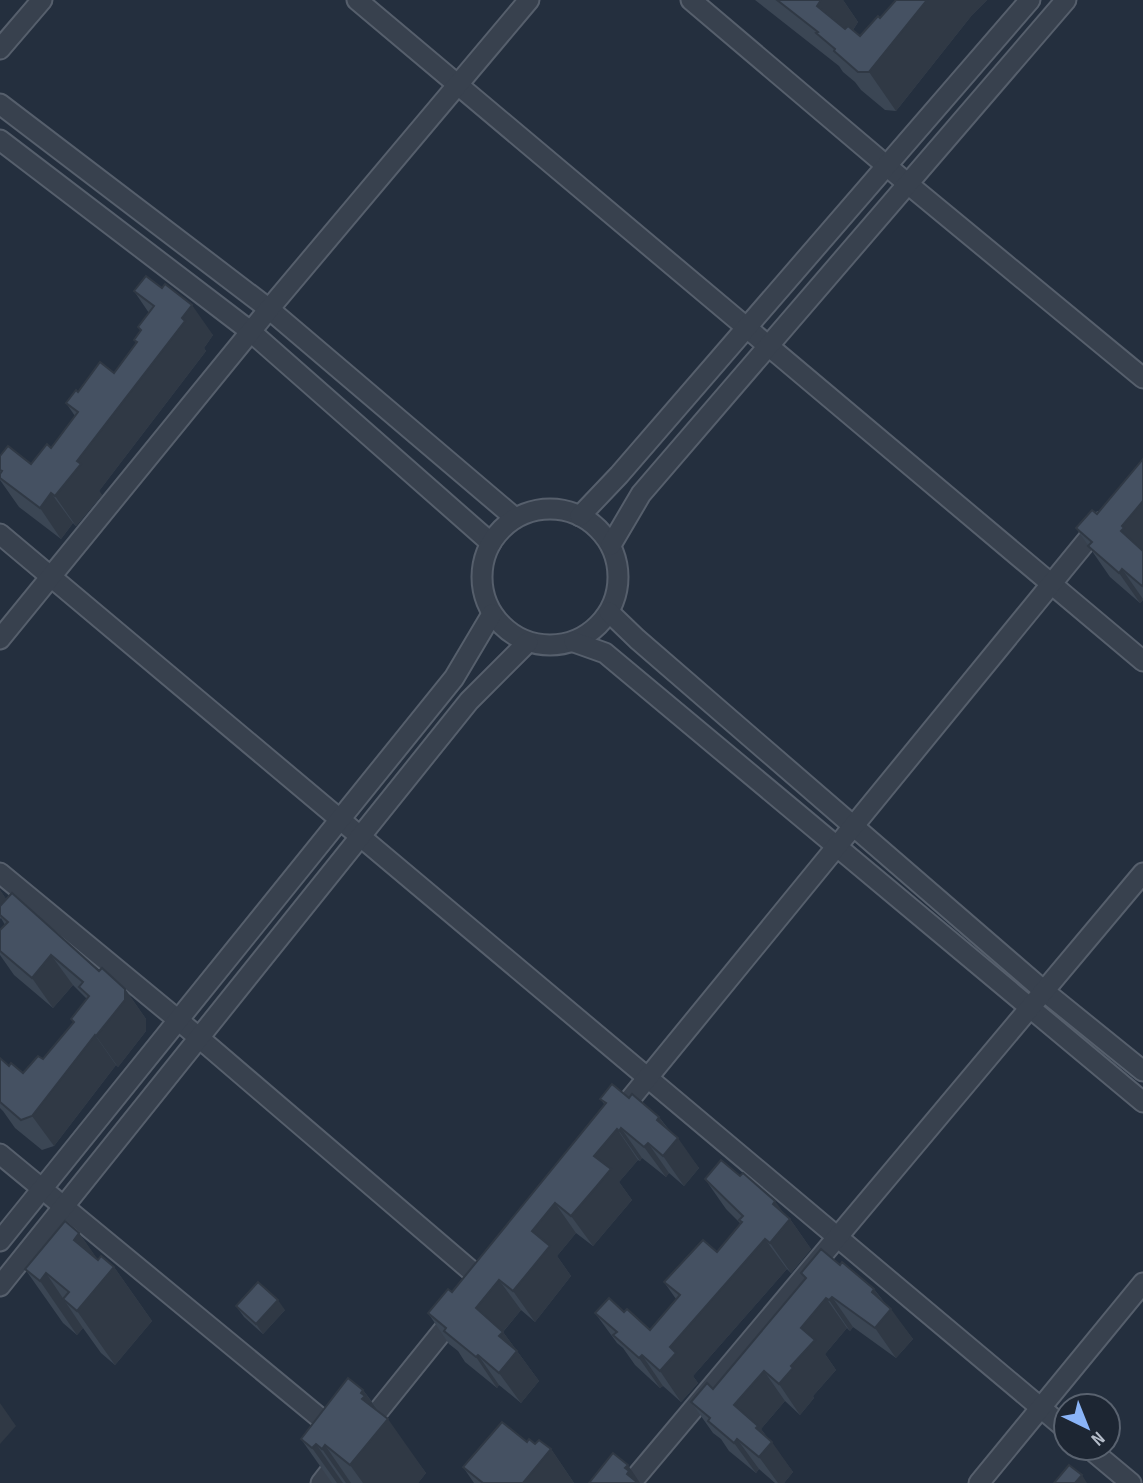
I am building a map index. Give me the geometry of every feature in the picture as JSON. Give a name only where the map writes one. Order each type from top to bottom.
[{"type":"street","points":[[0,49],[41,0]]},
{"type":"street","points":[[357,0],[1143,660]]},
{"type":"street","points":[[0,639],[250,331],[529,0]]},
{"type":"street","points":[[691,0],[1143,378]]},
{"type":"street","points":[[580,516],[619,475],[1030,0]]},
{"type":"street","points":[[611,545],[640,494],[1066,0]]},
{"type":"street","points":[[0,104],[269,309],[515,518]]},
{"type":"street","points":[[0,140],[250,331],[491,543]]},
{"type":"street","points":[[558,509],[580,516],[597,527],[611,545],[618,567],[618,590],[610,612],[594,630],[574,642],[551,646],[528,642],[508,631],[492,614],[485,598],[482,579],[484,561],[491,543],[501,529],[515,518],[536,510],[558,509]]},
{"type":"street","points":[[604,1131],[1110,512]]},
{"type":"street","points":[[0,534],[1052,1417]]},
{"type":"street","points":[[610,612],[637,639],[853,826],[1143,1071]]},
{"type":"street","points":[[0,1241],[44,1190],[177,1019],[454,678],[492,614]]},
{"type":"street","points":[[0,1286],[469,701],[528,642]]},
{"type":"street","points":[[574,642],[605,653],[1143,1102]]},
{"type":"street","points":[[0,873],[487,1276],[321,1483]]},
{"type":"street","points":[[631,1483],[1143,873]]},
{"type":"street","points":[[0,1154],[351,1444]]},
{"type":"street","points":[[979,1483],[1143,1283]]},
{"type":"street","points":[[1106,1462],[1131,1483]]},
{"type":"building","points":[[777,0],[821,0],[817,6],[845,29],[848,26],[860,36],[896,0],[927,0],[869,72],[858,72],[816,33],[818,32]]},
{"type":"building","points":[[146,276],[162,288],[165,284],[192,305],[182,318],[185,321],[77,461],[81,464],[55,496],[51,493],[40,508],[0,478],[0,456],[8,446],[31,464],[47,444],[51,448],[78,412],[66,403],[76,390],[78,392],[100,362],[114,373],[137,342],[134,340],[141,330],[138,327],[154,306],[134,291]]},
{"type":"building","points":[[1143,459],[1143,501],[1122,526],[1124,528],[1121,531],[1143,551],[1142,586],[1122,569],[1119,573],[1088,546],[1092,542],[1076,528],[1092,510],[1097,514]]},
{"type":"building","points":[[12,893],[99,971],[102,968],[125,989],[125,1000],[32,1116],[21,1120],[0,1102],[0,1058],[23,1073],[38,1056],[43,1059],[74,1022],[71,1019],[89,996],[79,987],[83,982],[51,955],[32,978],[0,951],[0,930],[8,922],[0,915],[0,906]]},
{"type":"building","points":[[612,1084],[629,1098],[632,1094],[678,1138],[663,1156],[648,1143],[644,1147],[621,1128],[619,1131],[617,1129],[594,1156],[611,1169],[571,1216],[555,1203],[532,1231],[550,1246],[513,1291],[499,1280],[476,1308],[503,1332],[499,1336],[517,1351],[499,1373],[444,1331],[446,1328],[428,1313],[448,1289],[452,1292],[606,1103],[600,1099]]},
{"type":"building","points":[[721,1160],[740,1176],[743,1173],[775,1201],[773,1204],[790,1219],[770,1243],[765,1239],[670,1347],[676,1353],[660,1371],[642,1355],[639,1358],[613,1335],[617,1332],[595,1313],[609,1298],[624,1312],[627,1309],[650,1330],[680,1295],[664,1282],[703,1240],[717,1252],[742,1222],[739,1220],[743,1216],[705,1179]]},
{"type":"building","points":[[65,1221],[79,1233],[74,1240],[98,1260],[101,1256],[114,1267],[77,1311],[63,1299],[69,1292],[46,1273],[40,1281],[25,1269]]},
{"type":"building","points":[[821,1249],[840,1265],[842,1262],[874,1289],[872,1292],[891,1309],[875,1328],[832,1297],[829,1300],[826,1298],[801,1328],[815,1340],[791,1366],[793,1368],[779,1384],[764,1371],[734,1405],[772,1442],[759,1457],[737,1439],[734,1443],[691,1402],[707,1383],[713,1389],[806,1278],[801,1273]]},
{"type":"building","points":[[258,1282],[278,1300],[256,1324],[236,1306]]},
{"type":"building","points":[[348,1378],[363,1390],[361,1393],[365,1396],[362,1399],[388,1419],[350,1465],[325,1445],[322,1449],[316,1444],[312,1448],[301,1439]]},
{"type":"building","points":[[502,1422],[527,1442],[529,1439],[535,1444],[539,1440],[551,1449],[523,1483],[483,1483],[463,1467]]},
{"type":"building","points":[[613,1453],[628,1465],[625,1468],[629,1471],[627,1474],[638,1483],[589,1483]]},
{"type":"building","points":[[1069,1465],[1082,1475],[1075,1483],[1054,1483]]}]
